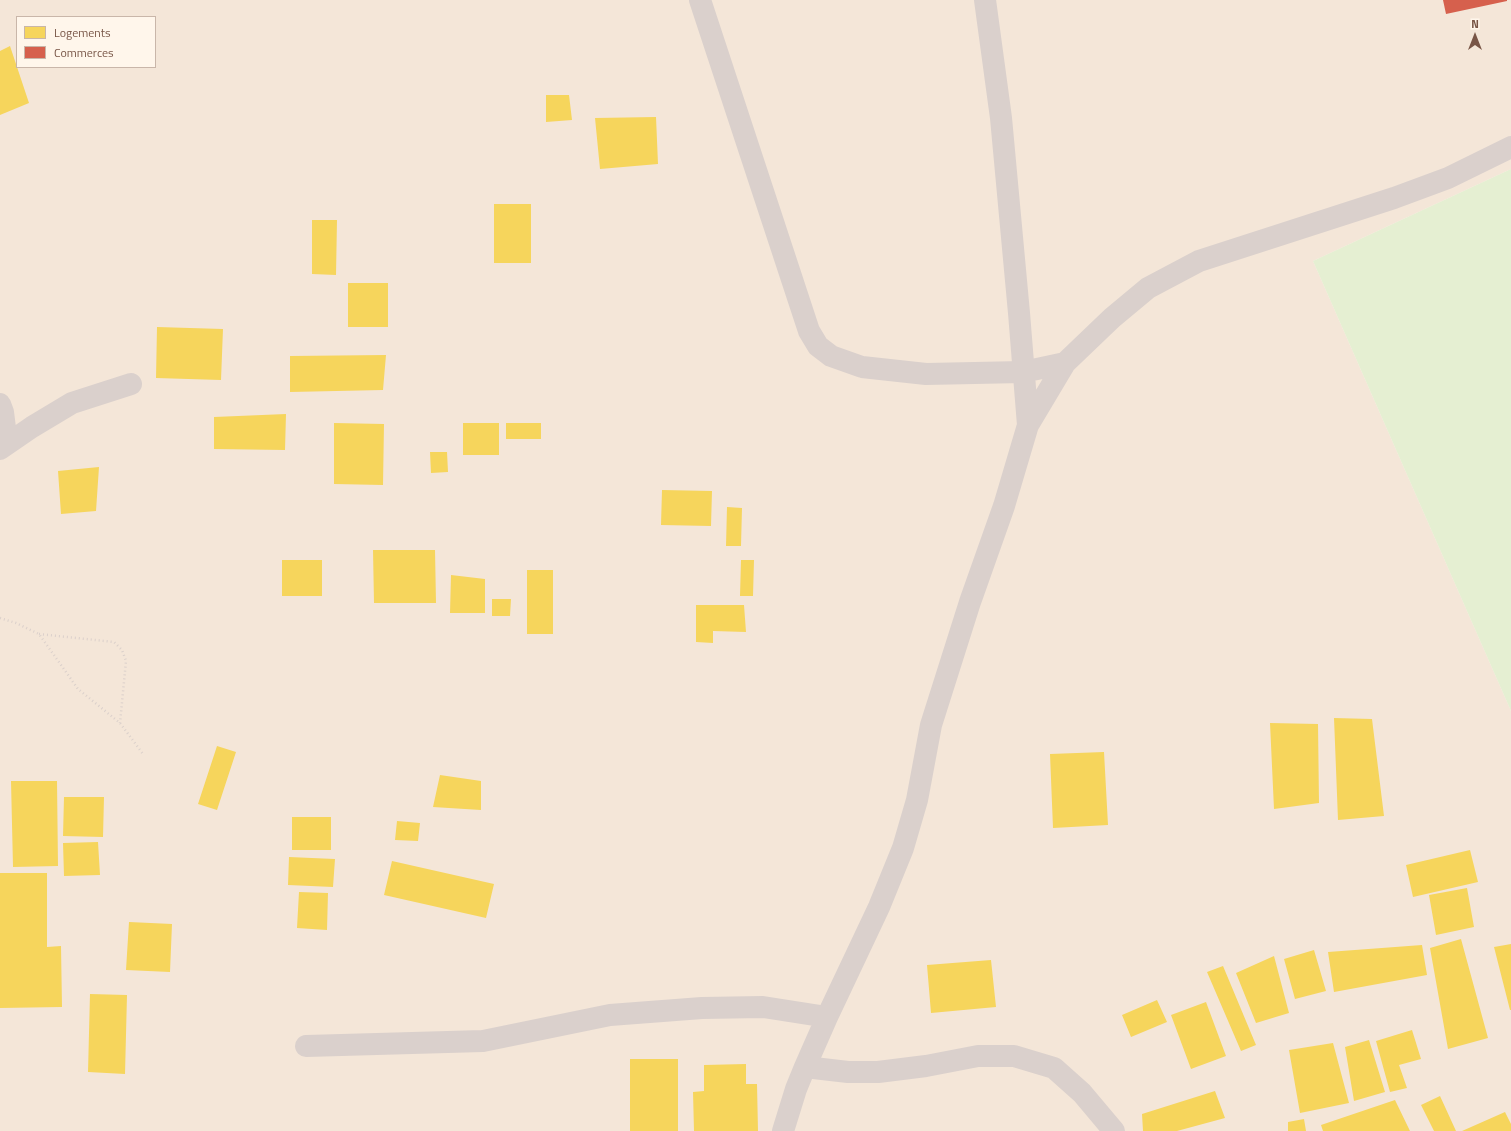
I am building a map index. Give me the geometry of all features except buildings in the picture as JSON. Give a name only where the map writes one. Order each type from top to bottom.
[{"type":"street","points":[[700,0],[809,331],[818,346],[831,356],[862,366],[926,374],[1023,372],[1065,364]]},
{"type":"street","points":[[985,0],[1001,118],[1028,426]]},
{"type":"street","points":[[783,1131],[796,1088],[805,1066],[879,907],[903,848],[917,800],[931,725],[970,602],[1004,506],[1028,426],[1065,364],[1112,318],[1148,288],[1199,261],[1394,198],[1442,180],[1511,147]]},
{"type":"street","points":[[3,447],[32,427],[72,403],[130,384]]},
{"type":"street","points":[[0,404],[3,412],[3,447]]},
{"type":"street","points":[[306,1046],[483,1041],[610,1015],[702,1008],[763,1007],[827,1017]]},
{"type":"street","points":[[805,1066],[848,1072],[878,1072],[926,1066],[978,1056],[1014,1056],[1054,1068],[1082,1093],[1114,1131]]},
{"type":"path","points":[[0,618],[16,623],[39,634],[114,642],[122,650],[126,661],[120,723]]},
{"type":"path","points":[[39,634],[78,690],[120,723],[143,754]]},
{"type":"shaded area","points":[[0,0],[1511,0],[1511,169],[1313,261],[1511,711],[1511,1131],[0,1131]]},
{"type":"green space","points":[[1511,169],[1511,711],[1313,261]]}]
